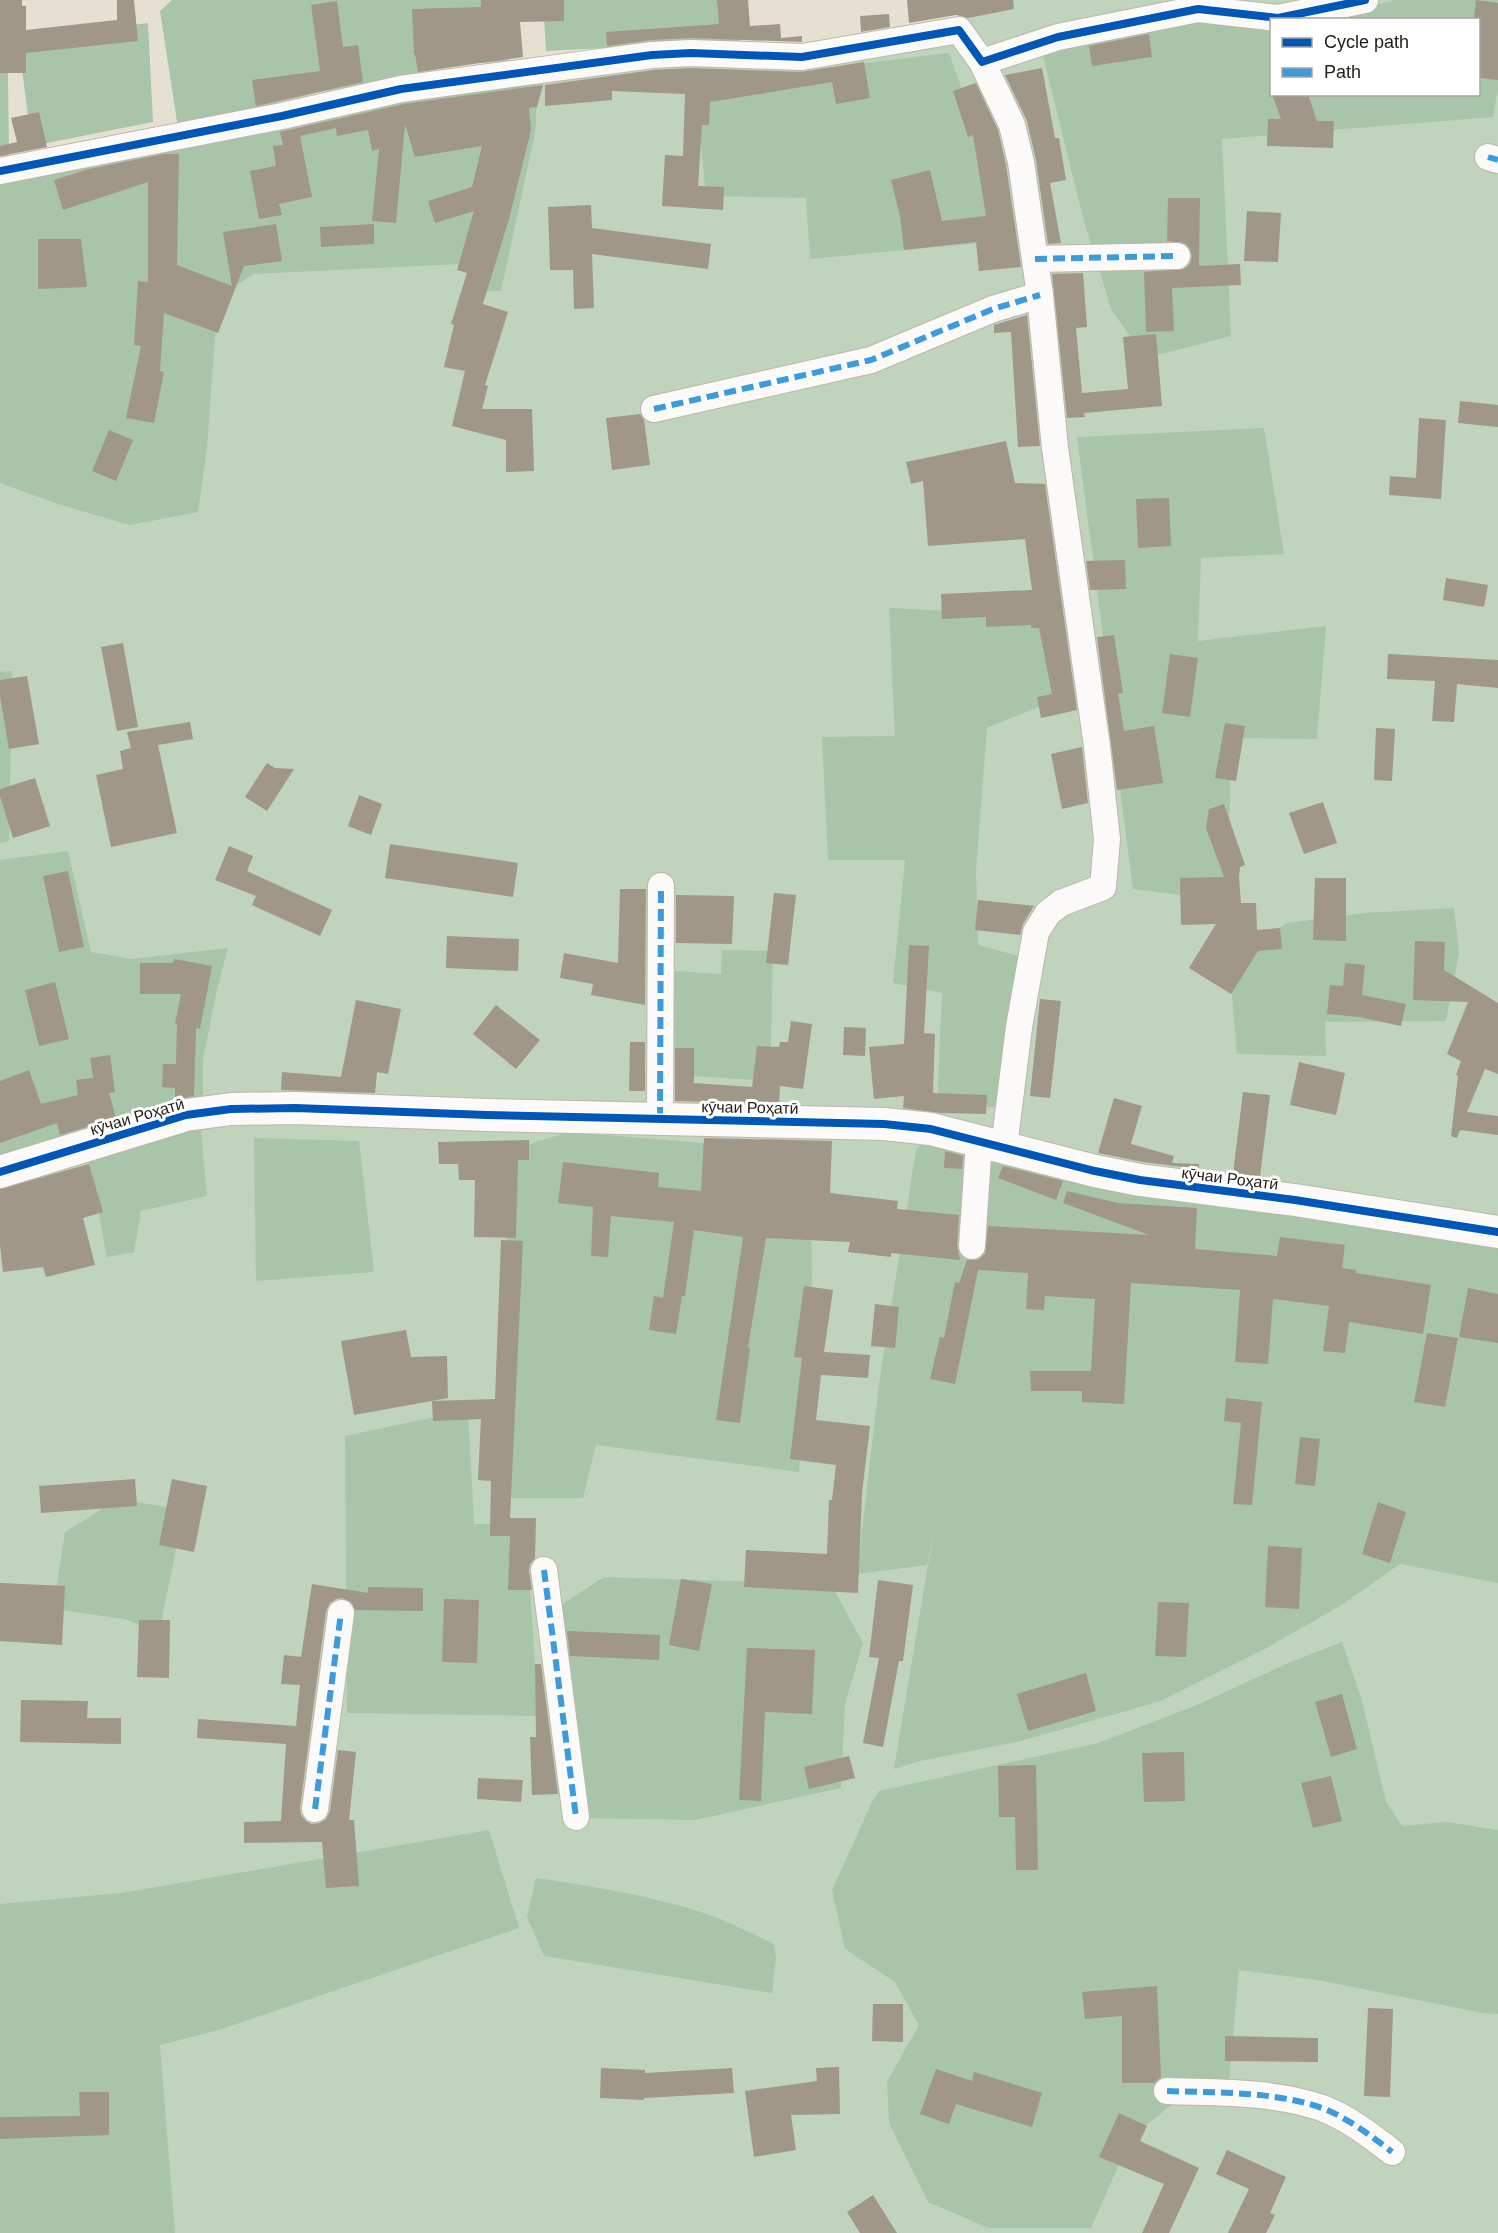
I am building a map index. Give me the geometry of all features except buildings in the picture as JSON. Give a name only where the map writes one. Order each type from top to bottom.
[{"type":"street","points":[[982,62],[1058,37],[1190,10],[1206,9],[1278,18],[1365,0]]},
{"type":"street","points":[[0,171],[271,118],[401,89],[652,55],[691,53],[802,57],[959,30],[982,62],[1012,125],[1021,162],[1040,295],[1055,448],[1097,746],[1107,838],[1103,887],[1061,903],[1048,913],[1036,932],[1019,1027],[972,1246]]},
{"type":"street","points":[[1035,259],[1177,256]]},
{"type":"street","points":[[654,409],[871,360],[993,309],[1040,295]]},
{"type":"street","points":[[660,1119],[661,886]]},
{"type":"street","name":"кӯчаи Роҳатӣ","points":[[0,1172],[186,1115],[231,1109],[295,1108],[884,1124],[930,1129],[1140,1180],[1295,1200],[1498,1232]]},
{"type":"street","points":[[544,1570],[576,1817]]},
{"type":"street","points":[[315,1809],[341,1613]]},
{"type":"street","points":[[1167,2091],[1276,2097],[1322,2108],[1362,2128],[1392,2152]]},
{"type":"green space","points":[[0,0],[7,0],[9,156],[0,156]]},
{"type":"green space","points":[[172,0],[508,0],[512,28],[509,62],[470,63],[316,93],[178,128],[160,11]]},
{"type":"green space","points":[[543,0],[733,0],[740,41],[546,51]]},
{"type":"green space","points":[[957,0],[1349,0],[974,47]]},
{"type":"green space","points":[[1358,0],[1498,0],[1498,2233],[0,2233],[0,174],[539,63],[743,59],[965,32],[972,51],[1233,13]]},
{"type":"green space","points":[[1395,0],[1498,0],[1498,88],[1493,117],[1222,139],[1231,336],[1146,358],[1112,311],[1083,218],[1042,51],[1170,20],[1270,28],[1270,96],[1480,96],[1480,18],[1323,18]]},
{"type":"green space","points":[[148,23],[153,122],[32,146],[18,39]]},
{"type":"green space","points":[[949,53],[998,190],[1011,240],[810,259],[806,198],[706,196],[695,84]]},
{"type":"green space","points":[[539,63],[535,133],[501,291],[477,292],[480,263],[254,274],[218,297],[207,448],[198,512],[130,525],[58,504],[0,483],[0,174]]},
{"type":"green space","points":[[1264,428],[1284,554],[1201,558],[1198,641],[1326,626],[1317,739],[1231,738],[1228,901],[1133,889],[1077,437]]},
{"type":"green space","points":[[889,608],[1058,616],[1068,695],[987,728],[976,871],[978,945],[1023,957],[1000,1107],[937,1106],[942,993],[893,983],[905,860],[828,860],[822,737],[895,736]]},
{"type":"green space","points":[[12,671],[9,841],[0,843],[0,672]]},
{"type":"green space","points":[[68,851],[91,952],[132,959],[228,948],[217,989],[203,1060],[203,1112],[0,1170],[0,860]]},
{"type":"green space","points":[[1454,908],[1459,953],[1446,1021],[1325,1022],[1326,1056],[1237,1054],[1230,972],[1256,941],[1287,923],[1365,913]]},
{"type":"green space","points":[[722,950],[773,951],[770,1081],[675,1075],[674,971],[721,974]]},
{"type":"green space","points":[[200,1118],[207,1196],[141,1211],[134,1252],[107,1257],[87,1152]]},
{"type":"green space","points":[[937,1125],[1046,1157],[1498,1224],[1498,1583],[1400,1564],[1343,1604],[1265,1649],[1161,1701],[1021,1741],[920,1761],[894,1769],[934,1529],[927,1565],[857,1574],[879,1384],[916,1150]]},
{"type":"green space","points":[[569,1132],[715,1144],[811,1223],[813,1332],[799,1472],[596,1445],[583,1498],[497,1498],[507,1281],[506,1208],[516,1148]]},
{"type":"green space","points":[[254,1138],[359,1141],[374,1272],[256,1281]]},
{"type":"green space","points":[[468,1410],[474,1524],[525,1524],[539,1716],[347,1713],[345,1436]]},
{"type":"green space","points":[[118,1499],[184,1510],[159,1633],[124,1619],[53,1609],[65,1532]]},
{"type":"green space","points":[[604,1577],[831,1584],[863,1643],[845,1704],[841,1788],[695,1820],[581,1818],[561,1605]]},
{"type":"green space","points":[[1342,1642],[1361,1697],[1386,1802],[1402,1826],[1447,1822],[1498,1830],[1498,2014],[1483,2013],[1318,1980],[1239,1970],[1229,2082],[1177,2100],[1130,2139],[1091,2228],[988,2228],[928,2202],[889,2123],[887,2082],[919,2025],[895,1982],[845,1949],[832,1890],[879,1791],[1098,1743],[1197,1705],[1286,1664]]},
{"type":"green space","points":[[489,1830],[519,1928],[219,2030],[160,2045],[175,2233],[0,2233],[0,1904],[121,1893]]},
{"type":"green space","points":[[536,1878],[622,1892],[665,1902],[707,1914],[774,1944],[776,1959],[772,1993],[544,1956],[527,1917]]},
{"type":"marked path","points":[[1488,157],[1498,160]]},
{"type":"marked path","points":[[1035,259],[1177,256]]},
{"type":"marked path","points":[[654,409],[871,360],[993,309],[1040,295]]},
{"type":"marked path","points":[[660,1119],[661,886]]},
{"type":"marked path","points":[[544,1570],[576,1817]]},
{"type":"marked path","points":[[315,1809],[341,1613]]},
{"type":"marked path","points":[[1167,2091],[1246,2094],[1303,2102],[1341,2117],[1392,2152]]},
{"type":"cycle path","points":[[0,171],[282,116],[401,89],[652,55],[691,53],[802,57],[959,30],[982,62],[1058,37],[1198,9],[1278,18],[1365,0]]},
{"type":"cycle path","points":[[0,1172],[186,1115],[231,1109],[295,1108],[884,1124],[931,1129],[1095,1171],[1140,1180],[1295,1200],[1498,1232]]}]
